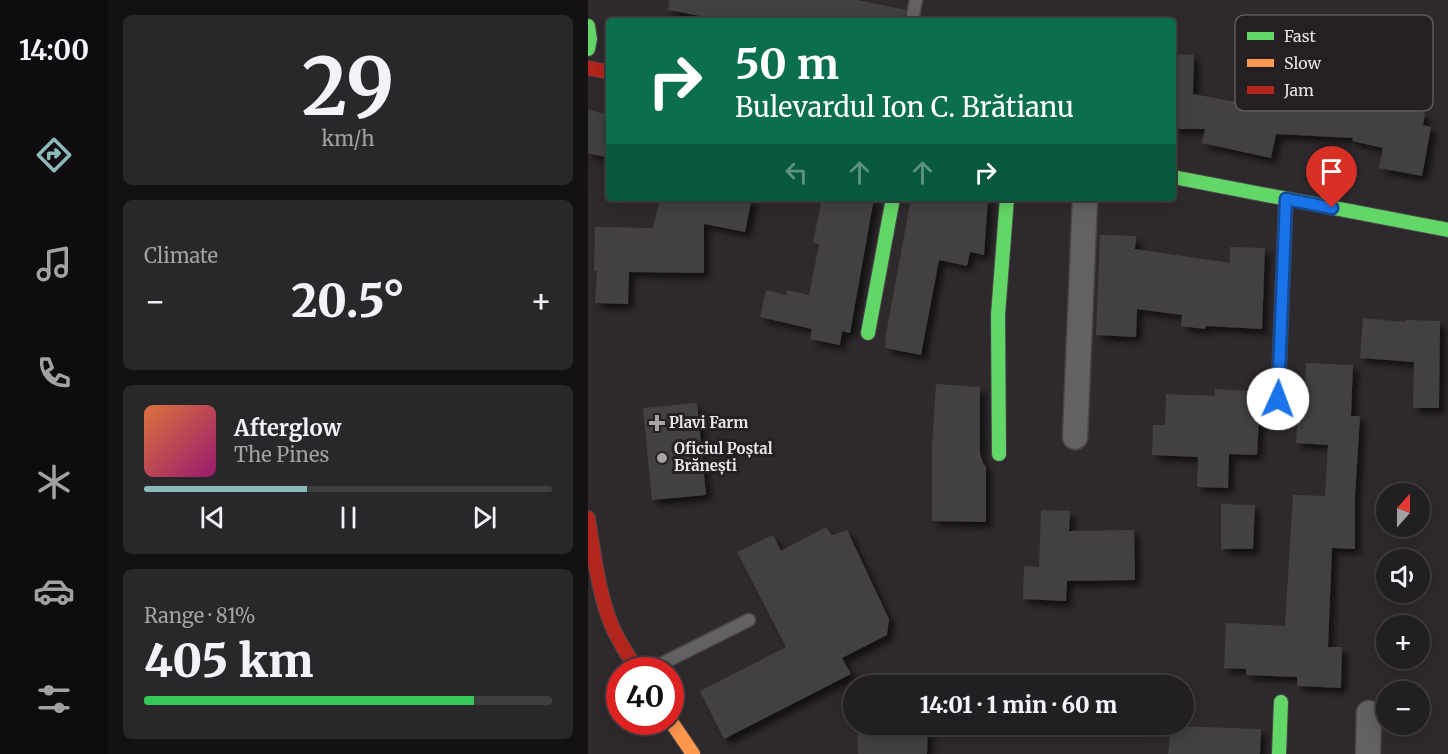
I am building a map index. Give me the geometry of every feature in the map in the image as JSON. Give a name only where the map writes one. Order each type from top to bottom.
[{"type":"street","points":[[588,50],[592,29]]},
{"type":"street","points":[[588,68],[606,71]]},
{"type":"street","points":[[1176,178],[1448,230]]},
{"type":"street","points":[[1278,399],[1286,199]]},
{"type":"street","points":[[868,333],[892,201]]},
{"type":"street","points":[[999,454],[998,315],[1007,201]]},
{"type":"street","points":[[1075,437],[1086,201]]},
{"type":"street","points":[[588,518],[594,608],[612,626],[629,657]]},
{"type":"street","points":[[1280,754],[1281,702]]},
{"type":"street","points":[[1368,754],[1369,714]]},
{"type":"street","points":[[680,735],[693,754]]},
{"type":"lane","points":[[913,18],[916,0]]},
{"type":"lane","points":[[675,657],[749,620]]},
{"type":"building","points":[[669,0],[857,0],[906,10],[905,18],[706,18],[668,10]]},
{"type":"building","points":[[1176,54],[1194,55],[1193,94],[1235,102],[1235,111],[1416,111],[1425,113],[1423,125],[1431,127],[1422,176],[1379,168],[1383,148],[1352,141],[1353,138],[1276,134],[1271,158],[1202,143],[1205,129],[1176,129]]},
{"type":"building","points":[[588,109],[606,114],[606,157],[588,153]]},
{"type":"building","points":[[659,201],[751,201],[745,232],[704,224],[704,273],[629,272],[628,304],[595,303],[597,271],[594,271],[595,227],[653,228]]},
{"type":"building","points":[[821,201],[873,201],[850,333],[842,331],[840,345],[810,339],[812,329],[760,317],[766,290],[786,295],[787,290],[809,295],[819,244],[813,243]]},
{"type":"building","points":[[910,201],[988,201],[984,255],[970,252],[967,266],[939,260],[921,355],[885,348]]},
{"type":"building","points":[[1100,235],[1136,236],[1135,249],[1230,263],[1230,247],[1265,248],[1262,329],[1206,326],[1205,329],[1181,326],[1182,315],[1137,309],[1136,337],[1096,335]]},
{"type":"building","points":[[1363,318],[1405,322],[1405,320],[1440,321],[1439,408],[1413,408],[1414,362],[1360,358]]},
{"type":"building","points":[[1306,363],[1353,365],[1351,416],[1360,416],[1355,497],[1355,549],[1332,548],[1328,647],[1342,647],[1341,688],[1297,686],[1297,677],[1246,675],[1246,669],[1224,668],[1226,623],[1285,626],[1293,495],[1325,496],[1328,445],[1296,443],[1298,412],[1304,413]]},
{"type":"building","points":[[936,384],[980,387],[980,454],[986,467],[986,522],[932,521],[932,445]]},
{"type":"building","points":[[1215,389],[1250,391],[1250,398],[1259,399],[1260,402],[1257,455],[1229,454],[1228,488],[1197,487],[1198,457],[1152,455],[1153,425],[1165,425],[1166,394],[1215,396]]},
{"type":"building","name":"Oficiul Poștal Brănești","points":[[697,403],[706,495],[652,500],[643,408]]},
{"type":"building","points":[[1221,504],[1255,505],[1253,549],[1221,549]]},
{"type":"building","points":[[1041,510],[1070,511],[1069,531],[1134,530],[1135,580],[1067,581],[1066,601],[1023,599],[1024,566],[1039,567]]},
{"type":"building","points":[[826,527],[832,535],[847,530],[889,619],[887,635],[842,658],[851,674],[843,675],[843,678],[724,739],[700,691],[786,647],[737,552],[773,535],[781,551]]},
{"type":"building","points":[[1194,727],[1261,729],[1260,754],[1168,754],[1170,735],[1194,735]]},
{"type":"building","points":[[857,735],[928,735],[927,754],[858,754]]},
{"type":"traffic: fast","points":[[588,26],[590,39],[588,49]]},
{"type":"traffic: fast","points":[[1176,178],[1448,230]]},
{"type":"traffic: fast","points":[[868,333],[892,201]]},
{"type":"traffic: fast","points":[[999,454],[998,315],[1007,201]]},
{"type":"traffic: fast","points":[[1279,754],[1281,702]]},
{"type":"traffic: slow","points":[[680,735],[693,754]]},
{"type":"traffic: jam","points":[[588,68],[606,71]]},
{"type":"traffic: jam","points":[[1278,399],[1286,199]]},
{"type":"traffic: jam","points":[[588,518],[603,599],[611,624],[629,657]]},
{"type":"place","name":"Plavi Farm","points":[[657,423]]},
{"type":"place","name":"Oficiul Poștal Brănești","points":[[662,458]]},
{"type":"route","points":[[1278,399],[1286,199],[1332,208]]}]
